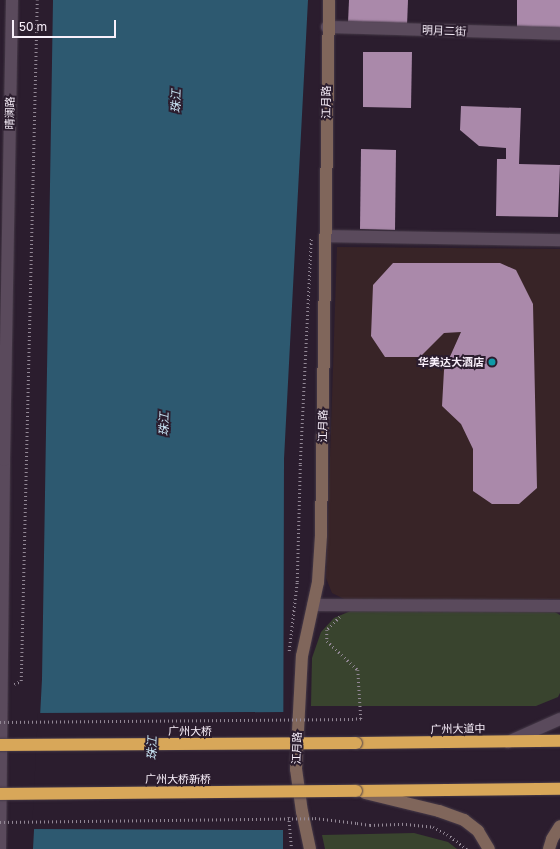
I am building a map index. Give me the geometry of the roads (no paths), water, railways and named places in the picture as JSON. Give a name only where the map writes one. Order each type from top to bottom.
[{"type":"highway","name":"广州大道中","points":[[356,743],[560,741]]},
{"type":"highway","name":"广州大桥","points":[[0,745],[356,743]]},
{"type":"highway","points":[[356,791],[560,789]]},
{"type":"highway","name":"广州大桥新桥","points":[[0,794],[356,791]]},
{"type":"highway","points":[[0,801],[55,793]]},
{"type":"street","name":"晴澜路","points":[[0,849],[4,452],[12,0]]},
{"type":"street","name":"江月路","points":[[310,849],[302,812],[296,768],[302,656],[318,582],[321,535],[328,0]]},
{"type":"street","name":"明月二街","points":[[327,27],[560,34]]},
{"type":"street","points":[[325,236],[560,240]]},
{"type":"street","points":[[313,605],[560,606]]},
{"type":"street","points":[[508,742],[560,719]]},
{"type":"street","points":[[356,791],[440,811],[464,820],[478,831],[489,849]]},
{"type":"street","points":[[549,849],[552,839],[560,826]]},
{"type":"water","name":"珠江","points":[[53,0],[308,0],[284,459],[283,849],[33,849],[42,679]]},
{"type":"place","name":"华美达大酒店","points":[[492,362]]}]
